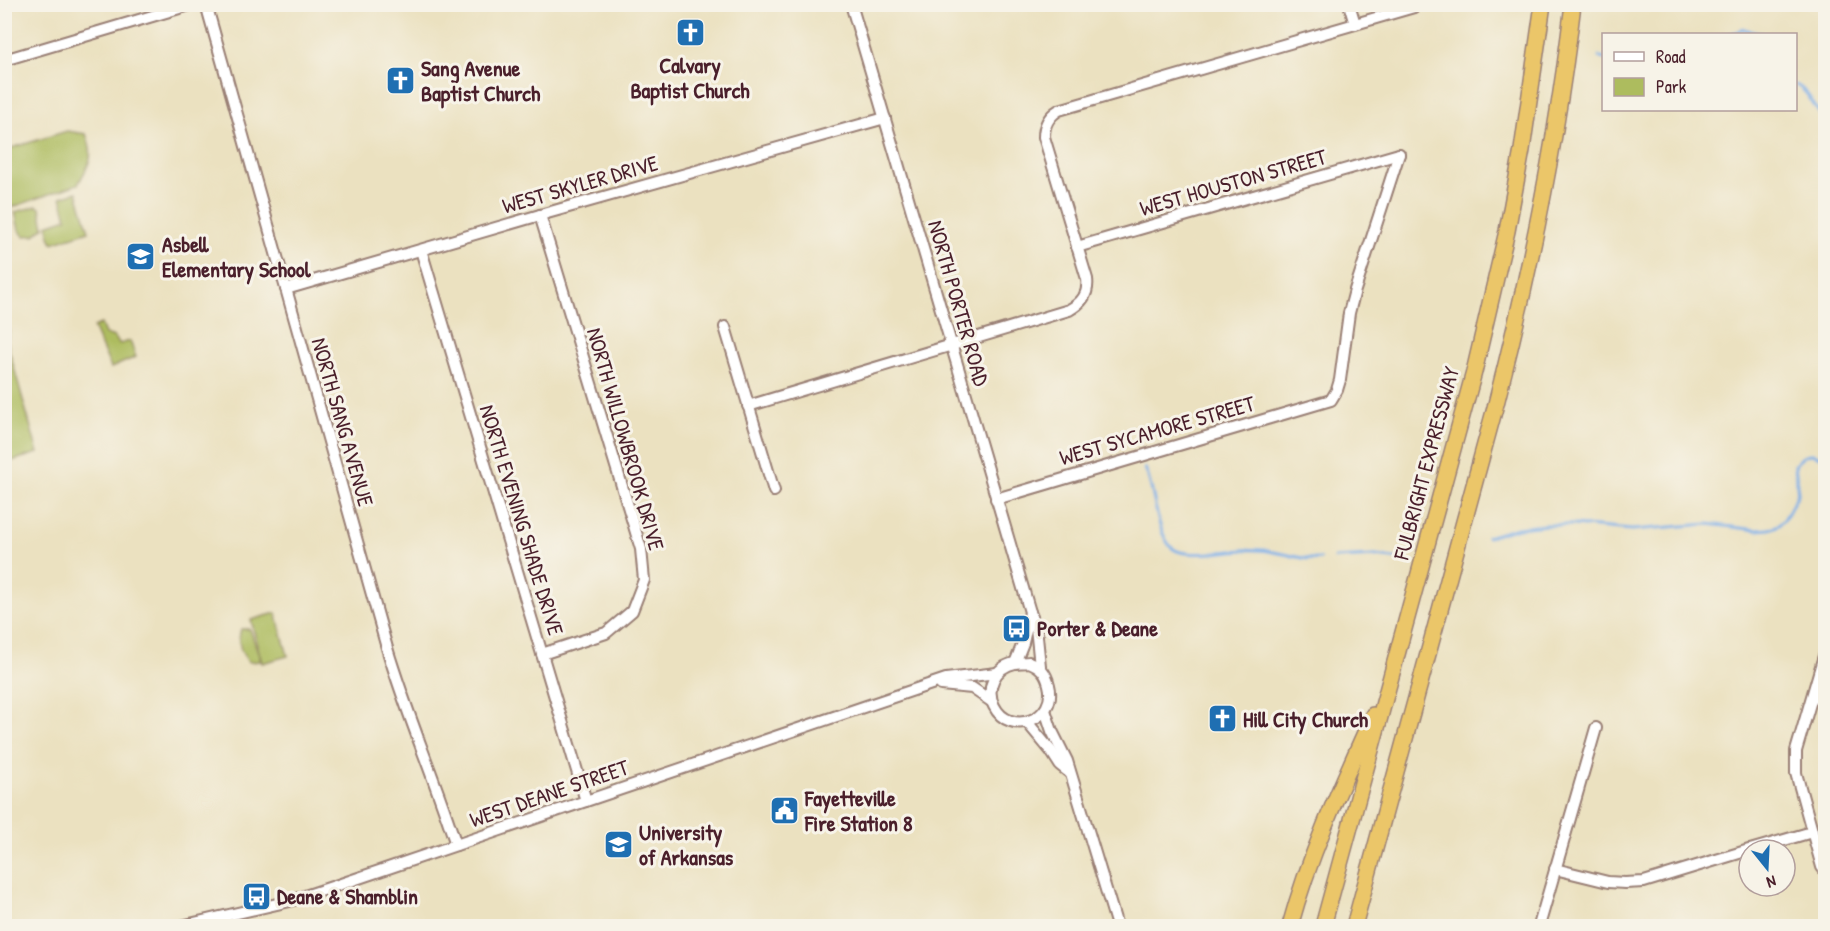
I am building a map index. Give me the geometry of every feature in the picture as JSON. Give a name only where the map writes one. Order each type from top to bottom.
[{"type":"highway","name":"FULBRIGHT EXPRESSWAY","points":[[1323,927],[1474,372],[1522,150],[1543,4]]},
{"type":"highway","points":[[1354,927],[1494,415],[1518,318],[1548,176],[1573,4]]},
{"type":"highway","points":[[1290,927],[1319,835],[1393,669]]},
{"type":"street","points":[[4,60],[193,4]]},
{"type":"street","name":"NORTH SANG AVENUE","points":[[206,4],[395,676],[456,845]]},
{"type":"street","name":"NORTH PORTER ROAD","points":[[851,4],[996,499],[1036,627],[1040,666]]},
{"type":"street","points":[[1349,4],[1354,24]]},
{"type":"street","points":[[748,406],[1069,310],[1078,305],[1085,297],[1088,287],[1087,279],[1044,137],[1044,128],[1052,114],[1059,110],[1414,7]]},
{"type":"street","name":"WEST SKYLER DRIVE","points":[[286,289],[885,118]]},
{"type":"street","name":"WEST HOUSTON STREET","points":[[1077,247],[1399,154],[1355,290],[1349,313],[1340,380],[1330,400]]},
{"type":"street","name":"NORTH WILLOWBROOK DRIVE","points":[[540,215],[641,549],[644,580],[632,611],[606,633],[542,654]]},
{"type":"street","name":"NORTH EVENING SHADE DRIVE","points":[[421,250],[586,801]]},
{"type":"street","points":[[724,327],[774,491]]},
{"type":"street","name":"WEST SYCAMORE STREET","points":[[996,499],[1330,400]]},
{"type":"street","name":"NORTH PORTER ROAD","points":[[1015,663],[1023,643],[1030,612]]},
{"type":"street","points":[[1826,649],[1796,751],[1795,763],[1812,832],[1822,867],[1826,872]]},
{"type":"street","points":[[1029,662],[1040,666],[1051,691],[1050,701],[1045,710],[1027,723],[1010,721],[1002,717],[995,710],[991,701],[990,691],[997,673],[1015,663],[1029,662]]},
{"type":"street","name":"WEST DEANE STREET","points":[[181,927],[290,901],[946,679],[997,673]]},
{"type":"street","name":"WEST DEANE STREET","points":[[926,686],[952,685],[972,688],[991,701]]},
{"type":"street","points":[[1045,710],[1052,731],[1067,761],[1118,927]]},
{"type":"street","points":[[1027,723],[1060,765],[1070,773]]},
{"type":"street","points":[[1539,927],[1596,728]]},
{"type":"street","points":[[1791,838],[1812,832]]},
{"type":"street","points":[[1556,869],[1608,882],[1644,882],[1737,854]]},
{"type":"green space","points":[[67,131],[86,134],[90,149],[90,160],[78,184],[5,210],[5,150]]},
{"type":"green space","points":[[77,192],[89,231],[52,243],[47,225],[67,218],[61,197]]},
{"type":"green space","points":[[37,206],[40,208],[44,227],[35,235],[24,236],[19,230],[15,212]]},
{"type":"green space","points":[[5,314],[9,331],[7,340],[9,350],[38,453],[5,463]]},
{"type":"green space","points":[[101,324],[105,334],[114,337],[120,344],[130,341],[136,357],[111,368],[93,327]]},
{"type":"green space","points":[[276,613],[288,656],[262,663],[251,620]]},
{"type":"green space","points":[[241,629],[250,629],[261,661],[249,662],[243,655],[239,642]]},
{"type":"waterway","points":[[1734,33],[1744,29],[1758,33]]},
{"type":"waterway","points":[[1797,86],[1805,92],[1826,120]]},
{"type":"waterway","points":[[1487,537],[1518,528],[1545,525],[1632,530],[1708,524],[1757,530],[1769,529],[1784,520],[1798,494],[1795,465],[1802,457],[1809,454],[1826,459]]},
{"type":"waterway","points":[[1145,468],[1158,520],[1166,539],[1177,551],[1205,553],[1256,550],[1305,559],[1320,559]]},
{"type":"waterway","points":[[1335,558],[1375,556],[1401,559]]},
{"type":"place","name":"Calvary Baptist Church","points":[[690,33]]},
{"type":"place","name":"Sang Avenue Baptist Church","points":[[400,81]]},
{"type":"place","name":"Asbell Elementary School","points":[[141,257]]},
{"type":"place","name":"Porter & Deane","points":[[1016,628]]},
{"type":"place","name":"Hill City Church","points":[[1222,719]]},
{"type":"place","name":"Fayetteville Fire Station 8","points":[[784,811]]},
{"type":"place","name":"University of Arkansas","points":[[618,845]]},
{"type":"place","name":"Deane & Shamblin","points":[[256,896]]}]
